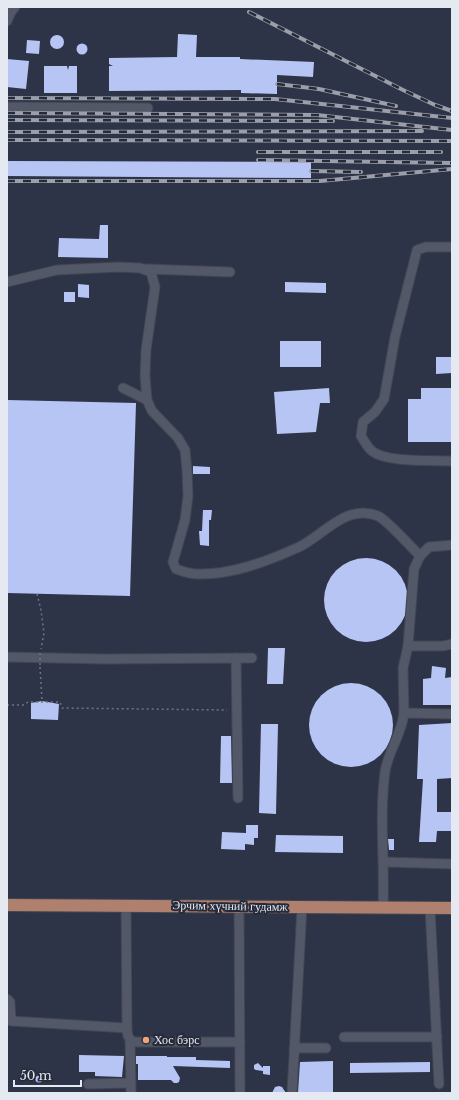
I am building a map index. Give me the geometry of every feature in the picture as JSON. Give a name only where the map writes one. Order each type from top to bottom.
[{"type":"main road","name":"Эрчим хүчний гудамж","points":[[7,905],[452,908]]},
{"type":"street","points":[[7,21],[15,7]]},
{"type":"street","points":[[7,107],[148,108]]},
{"type":"street","points":[[452,247],[426,247],[417,250],[395,337],[384,400],[375,412],[363,422],[361,436],[370,450],[381,456],[402,460],[452,461]]},
{"type":"street","points":[[7,282],[57,270],[118,267],[230,272]]},
{"type":"street","points":[[140,268],[151,272],[155,287],[146,350],[145,376],[147,400],[152,411],[178,438],[185,450],[188,496],[185,520],[173,562],[176,569],[196,574],[230,571],[256,564],[301,546],[346,516],[361,512],[379,516],[420,556]]},
{"type":"street","points":[[123,388],[147,400]]},
{"type":"street","points":[[383,908],[384,862],[382,822],[386,771],[388,759],[400,733],[403,722],[403,668],[408,646],[414,569],[420,556],[429,547],[452,545]]},
{"type":"street","points":[[408,646],[444,646],[452,644]]},
{"type":"street","points":[[7,657],[105,659],[252,658]]},
{"type":"street","points":[[236,658],[238,798]]},
{"type":"street","points":[[404,713],[452,714]]},
{"type":"street","points":[[384,862],[452,864]]},
{"type":"street","points":[[88,1084],[131,1088],[130,1040],[127,1033],[126,905]]},
{"type":"street","points":[[239,906],[240,1093]]},
{"type":"street","points":[[292,1093],[302,907]]},
{"type":"street","points":[[430,908],[439,1084]]},
{"type":"street","points":[[7,999],[10,1002],[9,1021],[127,1028]]},
{"type":"street","points":[[344,1037],[437,1037]]},
{"type":"street","points":[[130,1040],[134,1042],[240,1042]]},
{"type":"street","points":[[294,1048],[326,1048]]},
{"type":"path","points":[[36,594],[41,610],[44,632],[40,653],[42,701]]},
{"type":"path","points":[[7,705],[24,705],[28,702],[42,701],[60,702],[62,708],[237,710]]},
{"type":"shaded area","points":[[7,7],[452,7],[452,1093],[7,1093]]},
{"type":"building","points":[[178,34],[197,35],[196,57],[240,57],[240,59],[314,62],[313,77],[277,75],[277,94],[241,93],[241,90],[109,91],[109,66],[113,66],[109,64],[109,58],[177,57]]},
{"type":"building","points":[[54,35],[60,35],[64,39],[64,45],[60,49],[54,49],[50,45],[50,39]]},
{"type":"building","points":[[27,40],[40,41],[39,54],[26,53]]},
{"type":"building","points":[[82,43],[86,45],[88,49],[86,53],[82,55],[78,53],[76,49],[78,45]]},
{"type":"building","points":[[7,59],[29,61],[26,89],[7,87]]},
{"type":"building","points":[[44,66],[67,66],[68,70],[69,66],[77,66],[77,93],[44,93]]},
{"type":"building","points":[[7,161],[311,162],[311,178],[7,176]]},
{"type":"building","points":[[100,225],[108,225],[108,258],[58,257],[59,238],[99,239]]},
{"type":"building","points":[[285,282],[326,283],[326,293],[285,292]]},
{"type":"building","points":[[78,284],[89,285],[89,298],[78,297]]},
{"type":"building","points":[[64,292],[75,292],[75,302],[64,302]]},
{"type":"building","points":[[280,341],[321,341],[321,367],[280,367]]},
{"type":"building","points":[[436,357],[452,357],[452,373],[436,374]]},
{"type":"building","points":[[329,388],[330,403],[320,403],[316,432],[277,434],[274,392]]},
{"type":"building","points":[[421,388],[452,388],[452,442],[408,442],[408,399],[421,399]]},
{"type":"building","points":[[7,400],[136,403],[130,596],[7,593]]},
{"type":"building","points":[[193,466],[210,467],[210,474],[193,474]]},
{"type":"building","points":[[203,510],[212,510],[211,520],[209,520],[209,546],[200,545],[199,531],[202,531]]},
{"type":"building","points":[[366,558],[374,559],[389,565],[401,577],[407,592],[407,608],[401,623],[389,635],[374,641],[366,642],[358,641],[343,635],[331,623],[325,608],[324,600],[325,592],[331,577],[343,565],[358,559]]},
{"type":"building","points":[[268,648],[285,648],[283,684],[267,684]]},
{"type":"building","points":[[432,666],[446,668],[445,678],[452,677],[452,705],[423,705],[423,679],[431,678]]},
{"type":"building","points":[[351,683],[367,686],[381,695],[390,709],[393,725],[390,741],[381,755],[367,764],[351,767],[335,764],[321,755],[312,741],[309,725],[312,709],[321,695],[335,686]]},
{"type":"building","points":[[42,701],[59,704],[58,720],[31,719],[31,703]]},
{"type":"building","points":[[452,723],[452,778],[437,779],[437,812],[452,812],[452,831],[437,831],[436,842],[419,842],[423,779],[417,779],[419,725]]},
{"type":"building","points":[[261,724],[278,724],[276,814],[259,813]]},
{"type":"building","points":[[221,736],[231,736],[232,783],[220,783]]},
{"type":"building","points":[[246,825],[258,825],[258,838],[254,838],[254,845],[245,844],[245,850],[221,849],[222,832],[246,833]]},
{"type":"building","points":[[276,835],[343,836],[343,853],[275,852]]},
{"type":"building","points":[[388,839],[394,839],[394,850],[389,850]]},
{"type":"building","points":[[79,1055],[124,1056],[122,1077],[95,1076],[95,1072],[79,1072]]},
{"type":"building","points":[[136,1056],[196,1057],[196,1060],[230,1061],[230,1068],[173,1066],[180,1078],[179,1082],[177,1083],[174,1083],[171,1080],[138,1080],[138,1064],[136,1064]]},
{"type":"building","points":[[333,1061],[333,1093],[298,1093],[300,1062]]},
{"type":"building","points":[[430,1062],[430,1072],[350,1073],[350,1063]]},
{"type":"building","points":[[258,1063],[263,1068],[263,1066],[270,1066],[270,1075],[263,1074],[263,1071],[254,1069],[254,1065]]},
{"type":"building","points":[[39,1075],[42,1076],[42,1082],[39,1083],[36,1082],[35,1079],[36,1076]]},
{"type":"building","points":[[275,1087],[282,1087],[286,1093],[272,1093]]},
{"type":"railway","points":[[249,12],[403,90],[452,111]]},
{"type":"railway","points":[[277,84],[319,89],[396,106]]},
{"type":"railway","points":[[7,98],[275,99],[452,118]]},
{"type":"railway","points":[[7,113],[317,115],[452,130]]},
{"type":"railway","points":[[7,120],[333,121]]},
{"type":"railway","points":[[7,132],[422,131]]},
{"type":"railway","points":[[7,140],[452,141]]},
{"type":"railway","points":[[258,152],[441,152]]},
{"type":"railway","points":[[258,160],[452,163]]},
{"type":"railway","points":[[7,181],[320,181],[452,169]]},
{"type":"railway","points":[[311,171],[361,172]]},
{"type":"place","name":"Хос бэрс","points":[[146,1040]]}]
